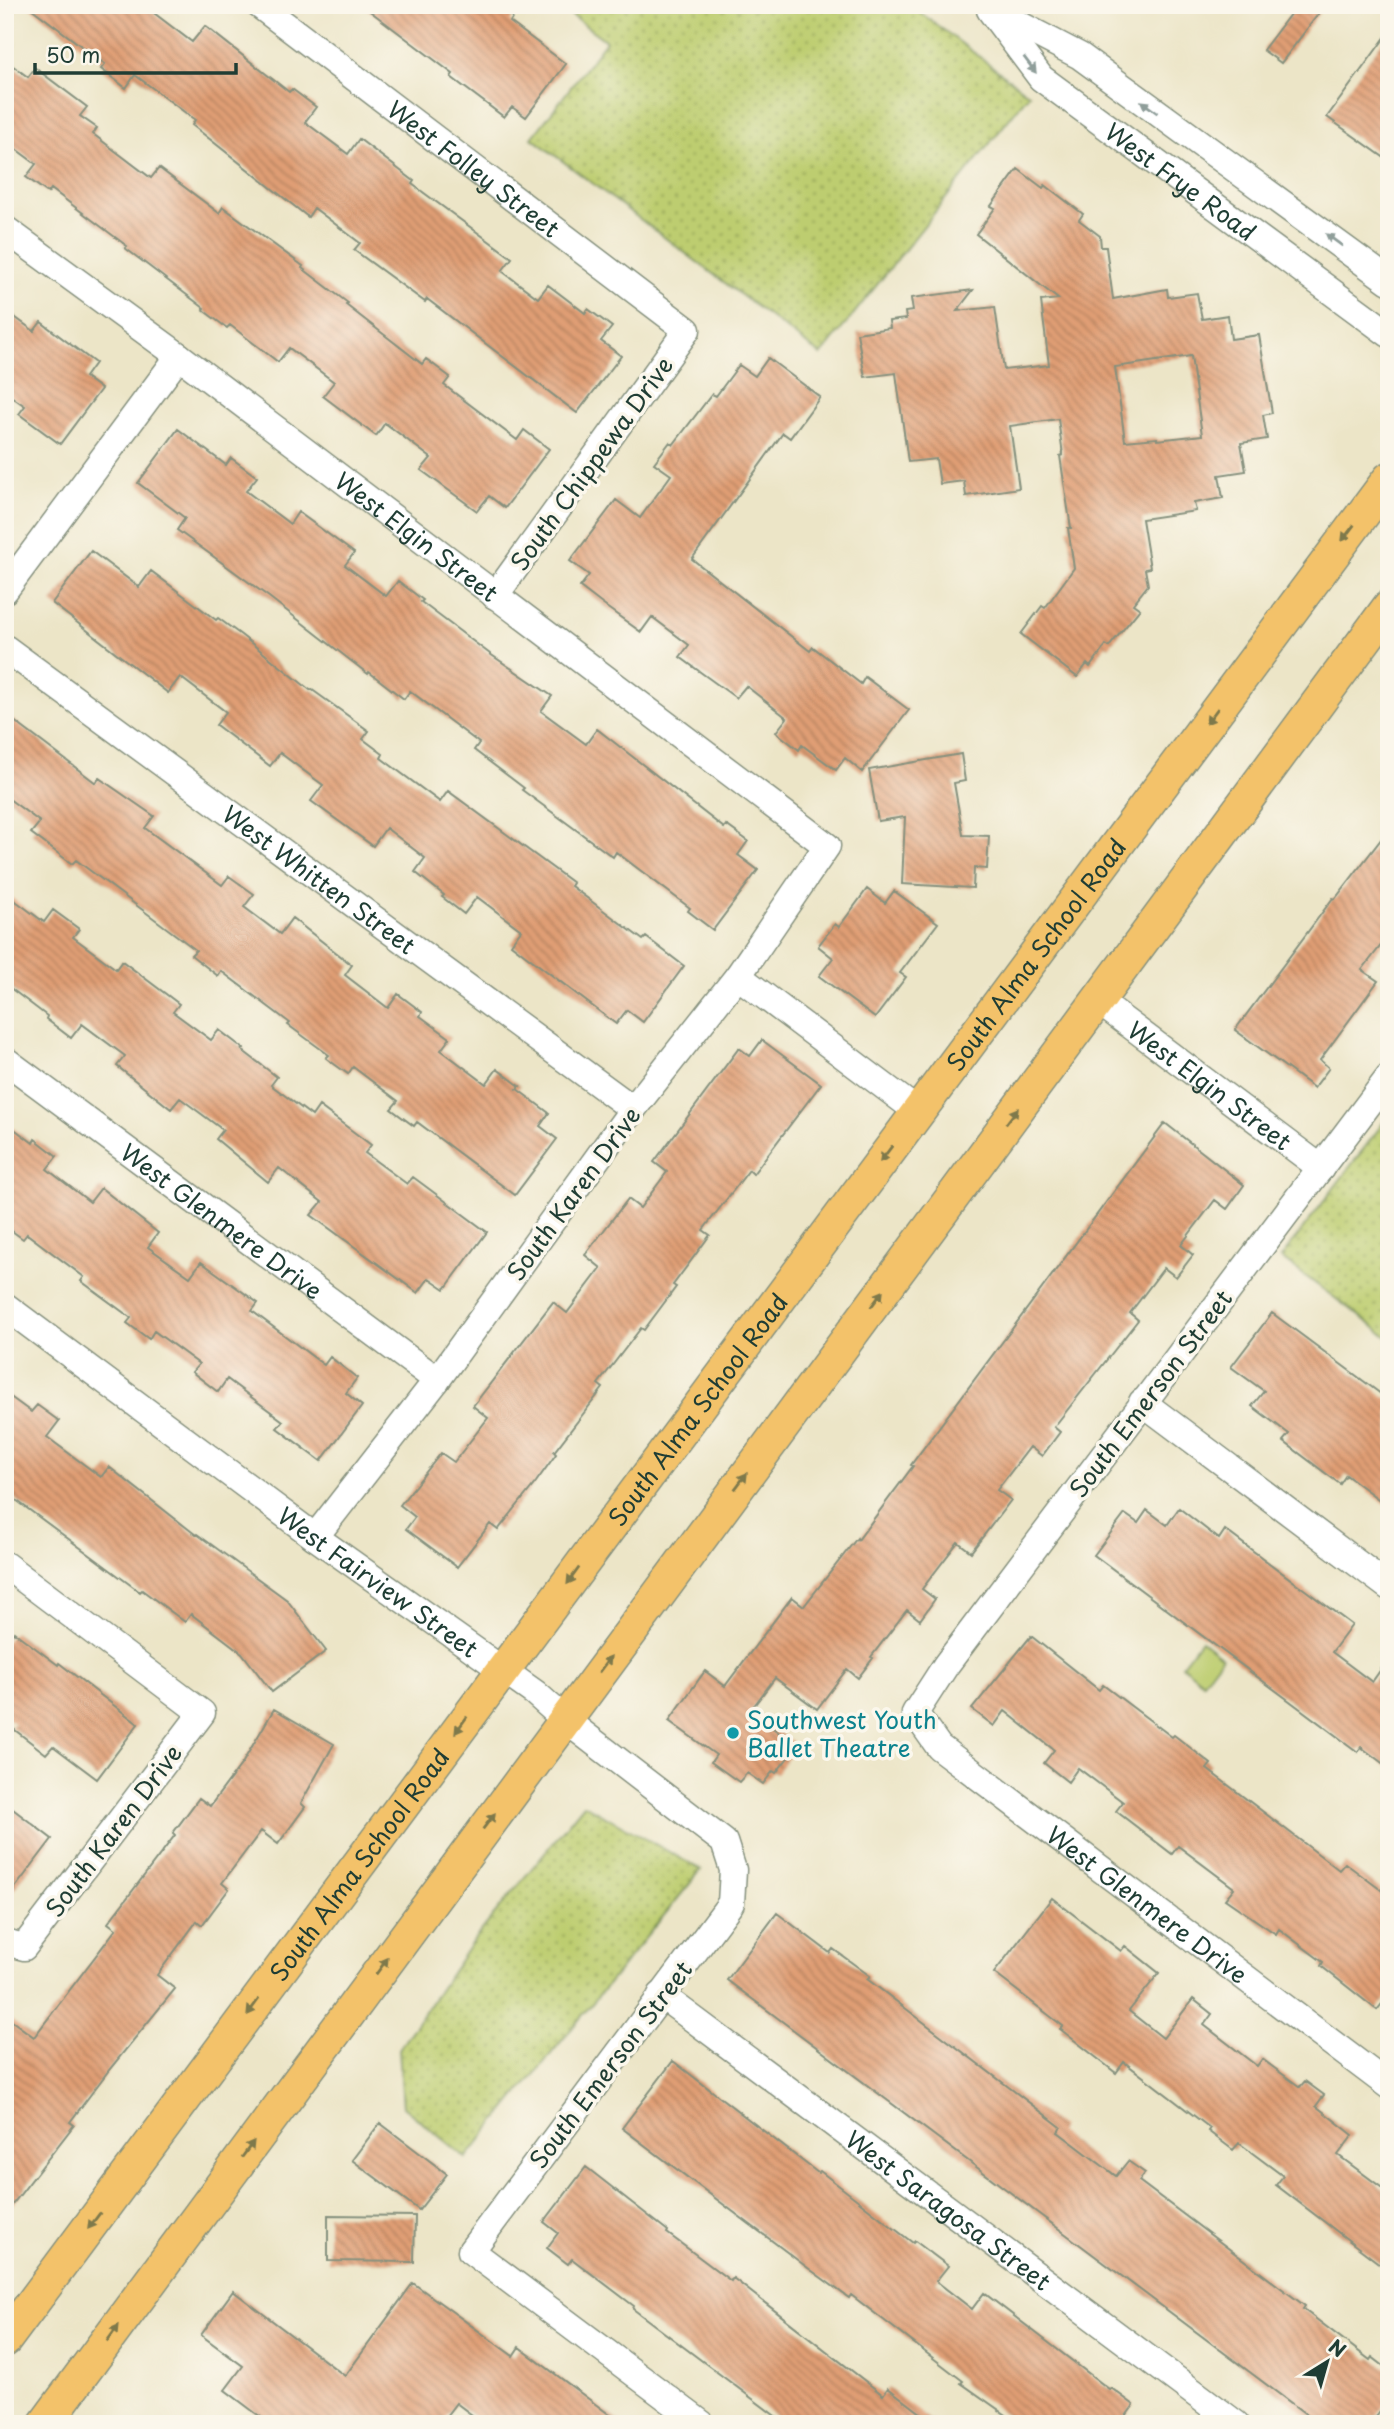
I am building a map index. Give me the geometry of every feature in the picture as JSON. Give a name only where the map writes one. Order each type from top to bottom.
[{"type":"main road","name":"South Alma School Road","points":[[5,2340],[1389,479]]},
{"type":"main road","points":[[45,2424],[1389,607]]},
{"type":"street","name":"West Folley Street","points":[[258,5],[687,330]]},
{"type":"street","name":"West Frye Road","points":[[986,8],[1080,56],[1389,281]]},
{"type":"street","name":"West Frye Road","points":[[986,8],[1041,78],[1389,334]]},
{"type":"street","name":"West Elgin Street","points":[[5,229],[179,356],[827,846]]},
{"type":"street","name":"South Chippewa Drive","points":[[495,596],[687,330]]},
{"type":"street","points":[[5,590],[179,356]]},
{"type":"street","name":"West Whitten Street","points":[[5,648],[633,1109]]},
{"type":"street","name":"South Karen Drive","points":[[315,1537],[437,1380],[633,1109],[738,976],[827,846]]},
{"type":"street","points":[[738,976],[918,1111]]},
{"type":"street","name":"West Elgin Street","points":[[1098,1001],[1321,1168]]},
{"type":"street","name":"West Glenmere Drive","points":[[5,1060],[437,1380]]},
{"type":"street","name":"South Emerson Street","points":[[915,1713],[954,1654],[1389,1077]]},
{"type":"street","name":"West Fairview Street","points":[[5,1306],[315,1537],[535,1693],[564,1719],[724,1842],[733,1870]]},
{"type":"street","points":[[1142,1402],[1389,1587]]},
{"type":"street","name":"South Karen Drive","points":[[5,1565],[202,1713],[15,1944]]},
{"type":"street","name":"West Glenmere Drive","points":[[915,1713],[939,1747],[1389,2086]]},
{"type":"street","name":"South Emerson Street","points":[[702,2424],[471,2251],[731,1903],[733,1870]]},
{"type":"street","name":"West Saragosa Street","points":[[661,1995],[1236,2424]]},
{"type":"green space","points":[[558,5],[910,5],[1029,94],[821,355],[532,138],[606,41]]},
{"type":"green space","points":[[1384,1122],[1389,1126],[1389,1338],[1281,1258]]},
{"type":"green space","points":[[1201,1640],[1222,1657],[1203,1682],[1182,1665]]},
{"type":"green space","points":[[584,1804],[701,1870],[466,2158],[403,2107],[399,2049],[473,1941]]},
{"type":"building","points":[[27,5],[160,5],[154,13],[192,42],[205,26],[289,92],[292,89],[316,107],[305,122],[348,154],[359,139],[414,181],[412,184],[512,258],[502,271],[538,298],[548,285],[585,313],[588,309],[612,327],[601,341],[621,356],[577,413],[427,299],[425,302],[354,250],[360,243],[314,208],[308,217],[192,125],[195,120],[135,75],[126,88],[101,69],[105,64]]},
{"type":"building","points":[[362,5],[497,5],[513,17],[510,22],[566,64],[526,117],[512,107],[504,117],[451,77],[453,74]]},
{"type":"building","points":[[1297,5],[1325,5],[1281,63],[1263,50]]},
{"type":"building","points":[[1389,32],[1389,161],[1327,117]]},
{"type":"building","points":[[5,60],[28,77],[35,68],[87,107],[80,116],[97,128],[93,134],[151,178],[159,168],[219,213],[223,207],[303,266],[302,268],[348,303],[346,305],[422,364],[426,359],[450,377],[444,385],[517,440],[524,430],[549,449],[505,508],[489,496],[477,511],[421,470],[431,458],[385,423],[376,436],[323,396],[334,382],[289,348],[278,362],[230,325],[227,328],[203,310],[204,308],[125,248],[127,246],[51,189],[48,193],[26,177],[36,164],[5,141]]},
{"type":"building","points":[[1018,169],[1043,188],[1045,185],[1083,214],[1079,220],[1100,236],[1101,247],[1106,247],[1113,299],[1167,289],[1168,297],[1197,293],[1202,319],[1228,315],[1231,339],[1259,335],[1272,413],[1263,415],[1267,439],[1241,443],[1246,471],[1219,475],[1223,498],[1194,503],[1196,511],[1142,519],[1150,568],[1145,569],[1148,585],[1133,604],[1140,609],[1109,647],[1106,645],[1090,667],[1087,664],[1077,677],[1021,634],[1042,606],[1045,608],[1074,568],[1058,419],[1010,426],[1019,488],[966,496],[964,481],[940,484],[936,459],[908,462],[896,373],[865,377],[857,333],[890,328],[889,321],[906,319],[905,312],[913,311],[911,298],[973,290],[957,311],[995,307],[1004,370],[1049,365],[1041,301],[1058,299],[976,234],[995,208],[991,206]],"holes":[[[1191,356],[1202,435],[1125,441],[1115,367]]]},
{"type":"building","points":[[5,310],[34,331],[41,322],[95,363],[85,377],[101,389],[60,444],[19,414],[25,406],[5,392]]},
{"type":"building","points":[[768,358],[820,397],[790,438],[783,433],[692,559],[810,651],[813,647],[861,684],[865,677],[909,710],[862,772],[845,758],[836,770],[802,745],[799,750],[776,732],[787,718],[746,686],[736,698],[680,657],[689,645],[652,617],[641,632],[602,604],[580,587],[589,575],[570,561],[616,500],[640,518],[671,475],[654,463],[670,442],[673,445],[712,394],[716,396],[739,365],[755,376]]},
{"type":"building","points":[[178,429],[226,465],[231,458],[257,477],[246,491],[290,524],[298,512],[354,553],[345,565],[386,596],[398,581],[423,600],[421,602],[490,654],[552,696],[541,711],[586,744],[597,729],[724,828],[726,825],[748,841],[738,855],[758,870],[713,930],[688,911],[690,908],[616,852],[613,857],[522,790],[524,788],[474,750],[479,743],[410,691],[404,699],[177,530],[185,518],[138,483]]},
{"type":"building","points":[[91,551],[139,587],[151,571],[369,731],[363,739],[383,754],[381,758],[440,802],[448,791],[573,883],[571,886],[643,940],[646,937],[684,966],[643,1022],[627,1010],[616,1024],[511,944],[521,930],[477,897],[464,914],[442,897],[444,895],[415,872],[425,858],[386,828],[373,846],[311,801],[323,785],[280,753],[270,766],[216,725],[226,712],[180,677],[168,693],[52,603]]},
{"type":"building","points":[[5,714],[96,783],[99,778],[154,816],[145,828],[222,885],[229,876],[254,894],[244,907],[280,934],[292,918],[352,965],[345,975],[388,1008],[398,994],[422,1012],[420,1016],[450,1038],[441,1050],[486,1084],[497,1069],[520,1086],[517,1089],[549,1113],[540,1126],[557,1139],[515,1195],[417,1122],[414,1126],[391,1109],[398,1101],[353,1067],[348,1074],[326,1058],[329,1055],[288,1025],[290,1023],[221,971],[218,976],[191,955],[196,950],[76,860],[72,864],[31,833],[40,822],[5,796]]},
{"type":"building","points":[[961,754],[965,781],[954,783],[963,835],[989,836],[987,869],[974,868],[973,888],[902,884],[905,817],[878,821],[869,770]]},
{"type":"building","points":[[1389,829],[1389,935],[1362,970],[1378,981],[1320,1060],[1329,1068],[1314,1088],[1235,1030],[1333,898],[1335,899]]},
{"type":"building","points":[[867,889],[885,903],[894,891],[938,923],[900,973],[906,977],[875,1018],[819,976],[833,958],[818,946],[835,924],[839,927]]},
{"type":"building","points":[[5,893],[44,922],[53,910],[79,929],[73,937],[116,969],[122,961],[179,1004],[173,1012],[211,1040],[219,1030],[244,1049],[242,1050],[277,1077],[271,1085],[312,1116],[319,1106],[371,1145],[365,1153],[407,1184],[413,1177],[487,1232],[445,1289],[429,1278],[418,1293],[311,1215],[322,1202],[279,1168],[268,1182],[216,1139],[223,1130],[180,1098],[171,1109],[117,1066],[125,1056],[82,1024],[71,1038],[5,984]]},
{"type":"building","points":[[762,1040],[821,1084],[753,1174],[749,1170],[703,1230],[710,1235],[673,1285],[676,1287],[598,1384],[603,1388],[554,1452],[556,1454],[536,1482],[498,1530],[490,1524],[457,1567],[406,1529],[415,1517],[400,1505],[441,1453],[454,1462],[488,1418],[473,1406],[553,1302],[567,1313],[601,1268],[585,1255],[628,1199],[640,1208],[667,1172],[654,1162],[739,1048],[750,1056]]},
{"type":"building","points":[[5,1122],[33,1143],[35,1139],[57,1156],[47,1169],[90,1202],[101,1188],[158,1233],[148,1247],[190,1277],[201,1262],[258,1303],[252,1311],[324,1365],[330,1357],[357,1378],[346,1393],[362,1406],[321,1461],[277,1428],[283,1421],[227,1379],[218,1392],[192,1372],[199,1364],[154,1331],[149,1339],[127,1323],[131,1318],[81,1281],[84,1277],[27,1234],[23,1239],[5,1226]]},
{"type":"building","points":[[1165,1123],[1244,1185],[1227,1209],[1215,1200],[1181,1245],[1193,1255],[1176,1277],[1164,1268],[1130,1313],[1138,1320],[1054,1427],[1060,1432],[1042,1456],[1030,1447],[997,1490],[1011,1500],[971,1552],[958,1542],[922,1589],[935,1599],[920,1620],[907,1610],[858,1678],[847,1669],[817,1709],[775,1678],[750,1711],[797,1746],[776,1773],[773,1771],[763,1784],[747,1773],[739,1782],[711,1762],[716,1755],[669,1721],[705,1671],[725,1686],[792,1597],[804,1606],[857,1538],[858,1540]]},
{"type":"building","points":[[1272,1313],[1389,1400],[1389,1507],[1346,1475],[1340,1484],[1283,1441],[1289,1434],[1252,1406],[1264,1391],[1231,1367]]},
{"type":"building","points":[[5,1393],[31,1412],[37,1405],[59,1421],[47,1437],[101,1477],[109,1467],[196,1535],[287,1600],[326,1651],[272,1692],[242,1653],[191,1614],[185,1622],[16,1500],[5,1491]]},
{"type":"building","points":[[1179,1508],[1219,1539],[1225,1530],[1352,1625],[1332,1652],[1372,1682],[1389,1658],[1389,1768],[1361,1747],[1358,1752],[1094,1555],[1125,1514],[1138,1523],[1147,1510],[1167,1525]]},
{"type":"building","points":[[14,1632],[138,1724],[97,1779],[53,1746],[46,1754],[11,1727],[14,1723],[5,1716],[5,1643]]},
{"type":"building","points":[[1031,1636],[1099,1690],[1103,1685],[1172,1737],[1174,1735],[1211,1764],[1207,1769],[1339,1870],[1345,1863],[1389,1896],[1389,1995],[1377,2010],[1321,1966],[1323,1962],[1279,1929],[1276,1934],[1225,1899],[1234,1888],[1178,1846],[1172,1854],[1116,1811],[1123,1802],[1078,1768],[1068,1782],[1044,1763],[1054,1750],[1005,1711],[994,1726],[972,1709]]},
{"type":"building","points":[[274,1709],[334,1744],[301,1803],[305,1807],[278,1844],[261,1831],[222,1883],[229,1889],[202,1925],[197,1921],[157,1975],[175,1989],[109,2070],[70,2122],[74,2125],[5,2214],[5,2016],[34,2037],[116,1929],[108,1923],[175,1835],[173,1833],[199,1798],[210,1806],[243,1762]]},
{"type":"building","points":[[5,1803],[52,1839],[5,1901]]},
{"type":"building","points":[[1052,1898],[1121,1951],[1125,1946],[1159,1973],[1129,2011],[1163,2038],[1193,1999],[1212,2014],[1204,2025],[1257,2066],[1262,2059],[1300,2087],[1305,2081],[1324,2095],[1316,2106],[1353,2135],[1338,2155],[1389,2193],[1389,2271],[1276,2185],[1283,2176],[1239,2143],[1233,2150],[1208,2131],[1210,2128],[1124,2062],[1116,2073],[1060,2029],[1063,2026],[994,1973]]},
{"type":"building","points":[[777,1913],[830,1953],[833,1949],[870,1976],[867,1979],[1061,2127],[1058,2132],[1116,2176],[1128,2161],[1145,2173],[1139,2181],[1305,2306],[1303,2309],[1370,2360],[1372,2357],[1389,2370],[1389,2399],[1370,2424],[1319,2424],[727,1980]]},
{"type":"building","points":[[673,2061],[818,2173],[820,2171],[913,2243],[915,2241],[948,2266],[936,2281],[972,2309],[984,2293],[1109,2389],[1134,2405],[1120,2424],[1019,2424],[961,2383],[963,2381],[851,2295],[849,2298],[622,2128]]},
{"type":"building","points":[[380,2123],[447,2174],[419,2210],[352,2160]]},
{"type":"building","points":[[586,2167],[668,2231],[667,2233],[731,2281],[733,2278],[883,2395],[888,2388],[935,2424],[786,2424],[633,2309],[634,2306],[572,2259],[568,2264],[547,2248],[558,2233],[544,2222]]},
{"type":"building","points":[[328,2215],[415,2216],[414,2262],[328,2261]]},
{"type":"building","points":[[413,2283],[513,2356],[519,2347],[622,2424],[484,2424],[456,2403],[440,2424],[270,2424],[225,2390],[243,2366],[201,2335],[233,2291],[345,2376]]},
{"type":"place","name":"Southwest Youth Ballet Theatre","points":[[733,1733]]}]
